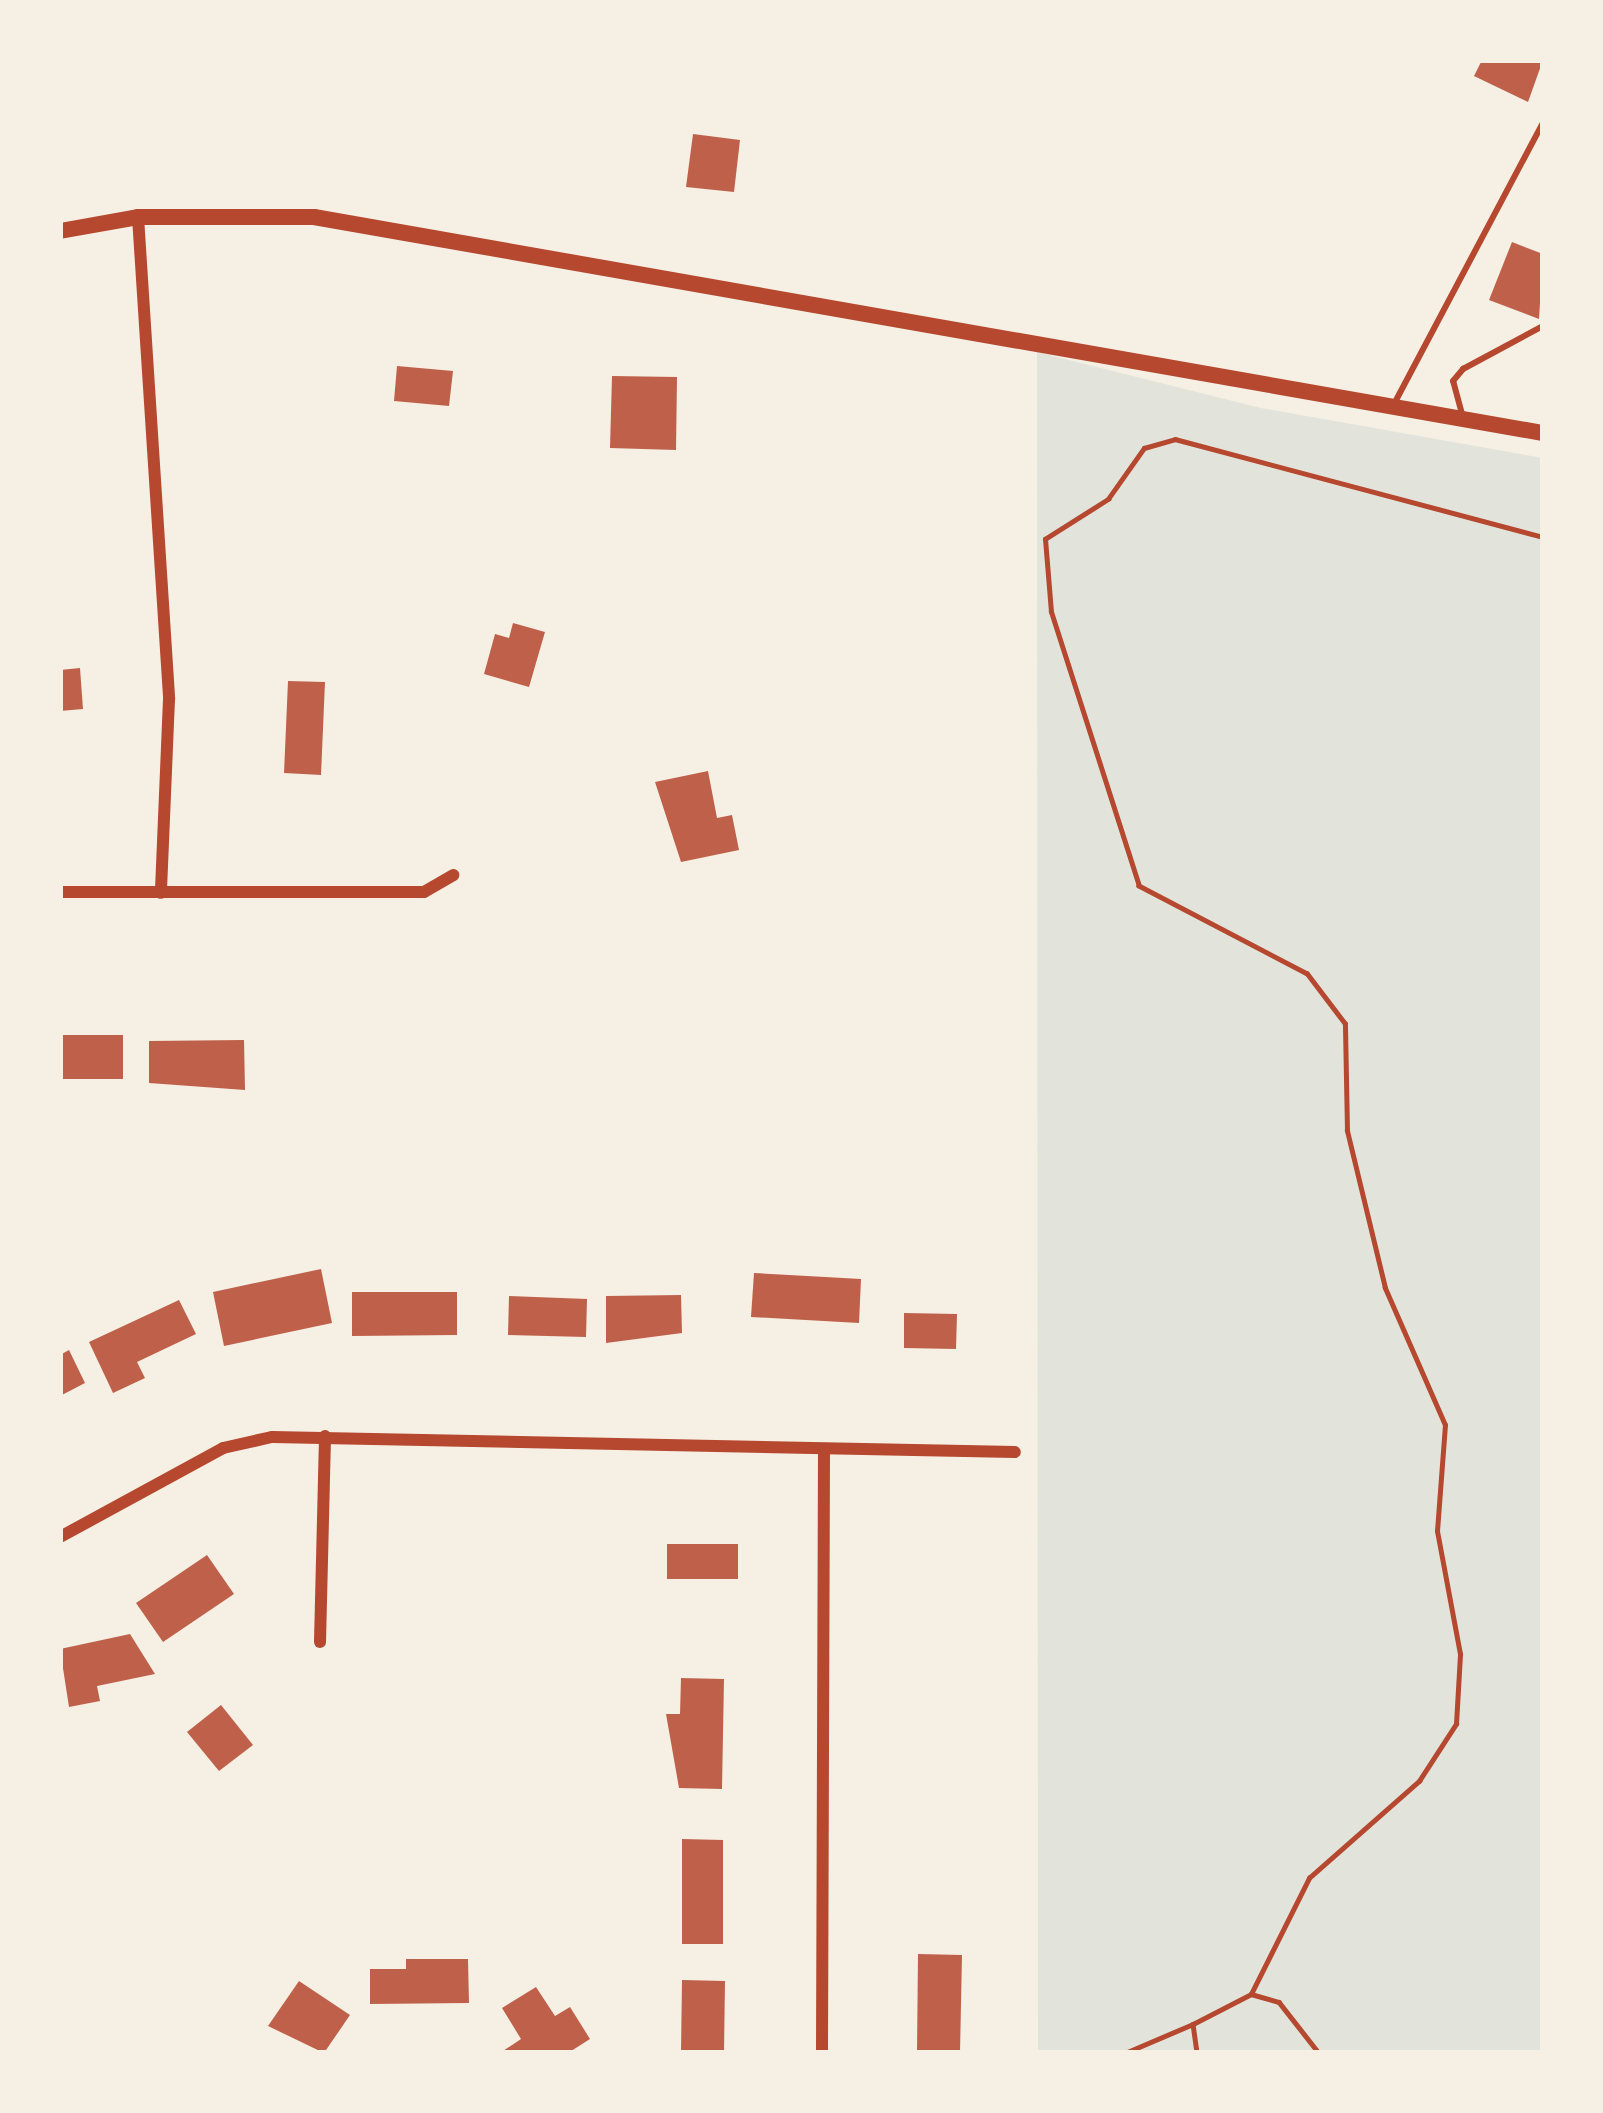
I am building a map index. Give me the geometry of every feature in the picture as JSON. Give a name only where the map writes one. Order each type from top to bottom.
[{"type":"street","points":[[138,218],[168,678],[161,893]]},
{"type":"street","points":[[60,232],[138,218],[314,218],[1543,433]]},
{"type":"street","points":[[60,892],[424,892],[454,875]]},
{"type":"street","points":[[320,1642],[325,1436]]},
{"type":"street","points":[[60,1538],[223,1448],[325,1436],[1015,1452]]},
{"type":"street","points":[[822,2053],[824,1450]]},
{"type":"lane","points":[[1394,404],[1543,122]]},
{"type":"lane","points":[[1464,417],[1453,396],[1463,369],[1543,326]]},
{"type":"path","points":[[1125,2053],[1251,1994],[1309,1878],[1419,1780],[1456,1724],[1460,1654],[1437,1531],[1444,1425],[1385,1288],[1347,1131],[1345,1024],[1307,974],[1139,886],[1051,612],[1045,539],[1108,499],[1144,448],[1174,439],[1543,537]]},
{"type":"path","points":[[1251,1994],[1279,2002],[1319,2053]]},
{"type":"path","points":[[1192,2024],[1197,2053]]},
{"type":"shaded area","points":[[1037,352],[1261,408],[1543,458],[1543,2053],[1038,2053]]},
{"type":"building","points":[[1482,60],[1543,60],[1528,102],[1474,76]]},
{"type":"building","points":[[693,134],[740,140],[734,192],[686,187]]},
{"type":"building","points":[[1512,242],[1543,254],[1539,319],[1489,300]]},
{"type":"building","points":[[397,366],[453,371],[449,406],[394,401]]},
{"type":"building","points":[[612,376],[677,377],[676,450],[610,448]]},
{"type":"building","points":[[513,623],[545,632],[529,687],[484,674],[495,634],[509,638]]},
{"type":"building","points":[[80,668],[83,709],[60,711],[60,670]]},
{"type":"building","points":[[288,681],[325,682],[321,775],[284,773]]},
{"type":"building","points":[[708,771],[717,818],[732,815],[739,850],[681,862],[655,782]]},
{"type":"building","points":[[60,1035],[123,1035],[123,1079],[60,1079]]},
{"type":"building","points":[[244,1040],[245,1090],[149,1083],[149,1041]]},
{"type":"building","points":[[321,1269],[332,1323],[224,1346],[213,1292]]},
{"type":"building","points":[[754,1273],[861,1279],[859,1323],[751,1317]]},
{"type":"building","points":[[352,1292],[457,1292],[457,1335],[352,1336]]},
{"type":"building","points":[[681,1295],[682,1333],[606,1343],[606,1296]]},
{"type":"building","points":[[509,1296],[587,1299],[586,1337],[508,1335]]},
{"type":"building","points":[[179,1300],[196,1334],[137,1362],[145,1378],[113,1393],[89,1342]]},
{"type":"building","points":[[904,1313],[957,1314],[956,1349],[904,1348]]},
{"type":"building","points":[[69,1350],[85,1383],[60,1396],[60,1355]]},
{"type":"building","points":[[667,1544],[738,1544],[738,1579],[667,1579]]},
{"type":"building","points":[[207,1555],[234,1594],[163,1642],[136,1603]]},
{"type":"building","points":[[130,1634],[155,1674],[97,1686],[100,1701],[69,1707],[60,1649]]},
{"type":"building","points":[[681,1678],[724,1679],[722,1789],[679,1788],[666,1714],[680,1714]]},
{"type":"building","points":[[221,1705],[253,1745],[219,1771],[187,1732]]},
{"type":"building","points":[[682,1839],[723,1840],[723,1944],[682,1944]]},
{"type":"building","points":[[918,1954],[962,1955],[960,2053],[917,2053]]},
{"type":"building","points":[[406,1959],[468,1959],[469,2003],[370,2004],[370,1969],[406,1969]]},
{"type":"building","points":[[682,1980],[725,1981],[724,2053],[681,2053]]},
{"type":"building","points":[[299,1981],[350,2015],[324,2053],[268,2026]]},
{"type":"building","points":[[536,1987],[555,2016],[570,2007],[590,2039],[568,2053],[500,2053],[521,2039],[502,2008]]}]
